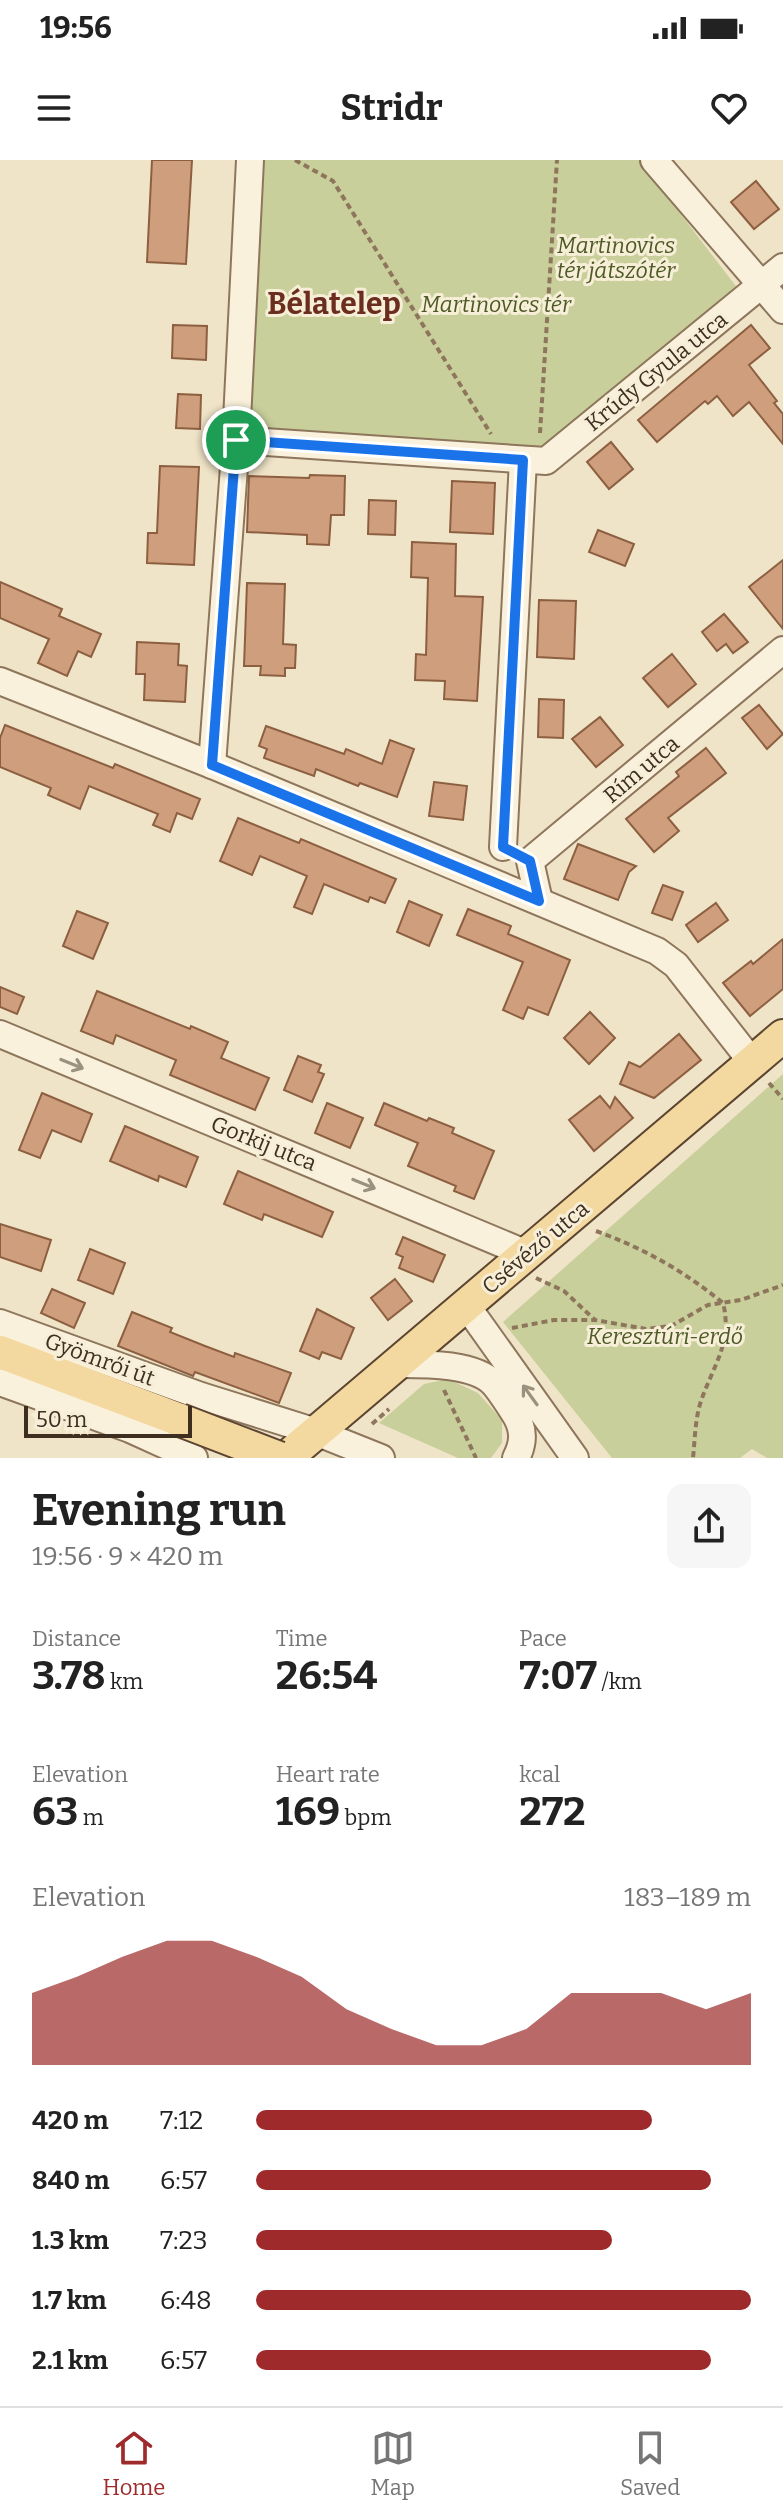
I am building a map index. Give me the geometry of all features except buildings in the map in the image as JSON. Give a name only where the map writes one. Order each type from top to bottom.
[{"type":"main road","name":"Csévéző utca","points":[[286,1458],[466,1305],[530,1265],[783,1036]]},
{"type":"main road","points":[[0,1352],[190,1408],[279,1458]]},
{"type":"street","points":[[212,765],[236,440],[250,160]]},
{"type":"street","points":[[654,160],[783,310]]},
{"type":"street","name":"Krúdy Gyula utca","points":[[523,460],[546,461],[783,267]]},
{"type":"street","points":[[236,440],[523,460],[503,847]]},
{"type":"street","name":"Rím utca","points":[[530,861],[783,650]]},
{"type":"street","points":[[0,681],[464,868],[657,951],[676,965],[752,1062]]},
{"type":"street","points":[[503,847],[530,861],[539,901]]},
{"type":"street","points":[[464,868],[503,847]]},
{"type":"street","name":"Gorkij utca","points":[[0,1034],[530,1265]]},
{"type":"street","points":[[466,1305],[575,1458]]},
{"type":"street","name":"Gyömrői út","points":[[0,1323],[190,1408],[316,1432],[381,1458]]},
{"type":"street","points":[[397,1364],[450,1367],[468,1371],[493,1383],[522,1430],[516,1458]]},
{"type":"street","points":[[0,1382],[126,1428],[194,1458]]},
{"type":"street","points":[[126,1428],[164,1431],[203,1443],[218,1434],[223,1420],[220,1407],[190,1408]]},
{"type":"street","points":[[126,1428],[143,1458]]},
{"type":"path","points":[[295,160],[333,181],[523,460]]},
{"type":"path","points":[[523,460],[557,160]]},
{"type":"path","points":[[591,1229],[654,1255],[723,1303],[726,1321],[721,1355],[701,1402],[694,1431],[693,1458]]},
{"type":"path","points":[[530,1265],[595,1320]]},
{"type":"path","points":[[506,1328],[554,1320],[595,1320],[646,1329],[671,1326],[708,1305],[741,1300],[783,1285]]},
{"type":"path","points":[[444,1390],[476,1458]]},
{"type":"path","points":[[372,1424],[392,1406]]},
{"type":"green space","name":"Martinovics tér","points":[[261,160],[639,160],[739,290],[547,451],[248,429]]},
{"type":"green space","name":"Keresztúri-erdő","points":[[783,1074],[783,1458],[767,1458],[752,1449],[740,1458],[612,1458],[503,1322]]},
{"type":"green space","points":[[448,1379],[478,1393],[502,1420],[502,1443],[491,1458],[458,1458],[379,1423],[424,1384]]},
{"type":"district","name":"Bélatelep","points":[[334,304]]},
{"type":"route","points":[[236,440],[523,460],[503,847],[530,861],[539,901],[212,765],[236,440]]},
{"type":"park label","name":"Martinovics tér játszótér","points":[[616,258]]}]
